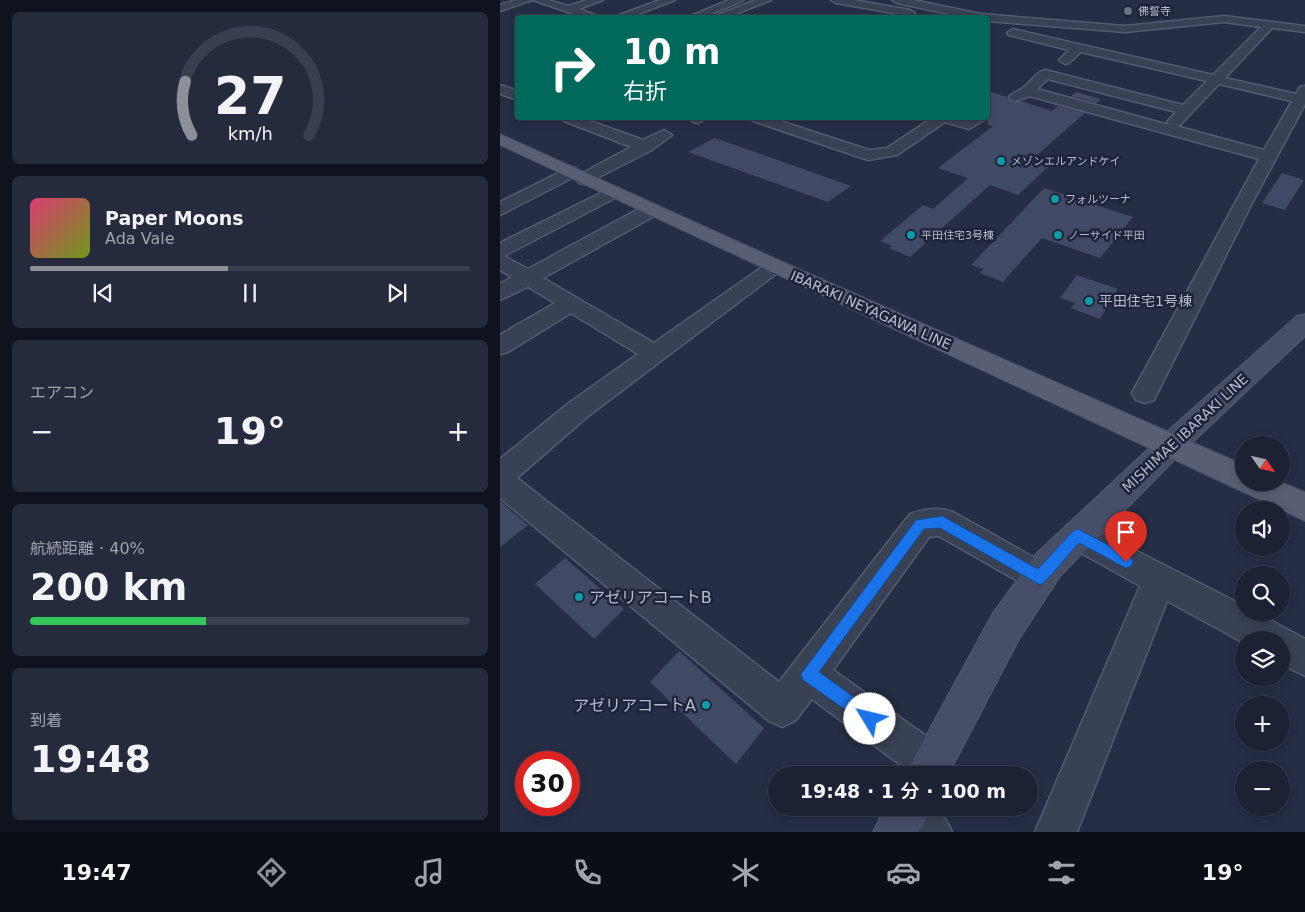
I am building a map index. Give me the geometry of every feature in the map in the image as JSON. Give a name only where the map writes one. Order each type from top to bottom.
[{"type":"main road","name":"IBARAKI NEYAGAWA LINE","points":[[500,139],[775,267],[1235,475]]},
{"type":"main road","name":"MISHIMAE IBARAKI LINE","points":[[931,766],[1006,626],[1048,565],[1170,446],[1305,322]]},
{"type":"main road","points":[[1270,491],[1305,507]]},
{"type":"street","points":[[500,8],[527,0]]},
{"type":"street","points":[[538,0],[588,15]]},
{"type":"street","points":[[568,9],[598,0]]},
{"type":"street","points":[[625,15],[670,0]]},
{"type":"street","points":[[705,15],[738,5],[766,0]]},
{"type":"street","points":[[836,0],[913,8],[954,15]]},
{"type":"street","points":[[897,0],[913,8]]},
{"type":"street","points":[[990,20],[1125,30],[1208,19],[1305,29]]},
{"type":"street","points":[[990,22],[1078,48],[1216,79],[1303,96],[1268,156],[1146,393]]},
{"type":"street","points":[[1168,128],[1270,24]]},
{"type":"street","points":[[1078,48],[1022,94],[1168,128],[1268,156]]},
{"type":"street","points":[[1065,60],[1084,64]]},
{"type":"street","points":[[1045,74],[1186,110]]},
{"type":"street","points":[[1186,87],[1204,91]]},
{"type":"street","points":[[500,89],[515,95]]},
{"type":"street","points":[[575,120],[634,141],[644,148]]},
{"type":"street","points":[[764,120],[868,155],[891,152],[938,120]]},
{"type":"street","points":[[954,120],[969,124],[976,120]]},
{"type":"street","points":[[500,209],[644,148],[664,135]]},
{"type":"street","points":[[500,252],[613,192]]},
{"type":"street","points":[[500,293],[651,210]]},
{"type":"street","points":[[500,261],[655,354]]},
{"type":"street","points":[[500,476],[578,410],[775,267]]},
{"type":"street","points":[[500,346],[570,304]]},
{"type":"street","points":[[500,481],[782,708],[921,524],[942,522],[1040,578]]},
{"type":"street","points":[[1078,535],[1255,631]]},
{"type":"street","points":[[1056,832],[1159,579]]},
{"type":"street","points":[[1290,650],[1305,658]]},
{"type":"street","points":[[808,674],[924,766]]},
{"type":"building","points":[[990,92],[1007,97],[1011,102],[1021,101],[1052,111],[1058,106],[1085,113],[1030,161],[1048,167],[1018,195],[990,185],[910,257],[889,248],[892,246],[880,241],[923,205],[933,209],[968,178],[938,168],[993,126],[988,125],[988,120],[990,120]]},
{"type":"building","points":[[1076,92],[1101,99],[1096,103],[1071,96]]},
{"type":"building","points":[[715,138],[851,186],[828,202],[688,152]]},
{"type":"building","points":[[1282,173],[1304,180],[1285,210],[1262,203]]},
{"type":"building","points":[[1044,188],[1133,217],[1100,258],[1042,238],[1003,282],[980,273],[983,269],[971,265]]},
{"type":"building","name":"平田住宅1号棟","points":[[1077,275],[1118,289],[1100,319],[1071,308],[1075,303],[1060,298]]},
{"type":"building","points":[[500,501],[528,525],[500,547]]},
{"type":"building","name":"アゼリアコートB","points":[[565,558],[624,609],[594,639],[535,584]]},
{"type":"building","name":"アゼリアコートA","points":[[679,651],[764,728],[736,764],[650,682]]},
{"type":"place","name":"佛誓寺","points":[[1128,11]]},
{"type":"place","name":"メゾンエルアンドケイ","points":[[1001,161]]},
{"type":"place","name":"フォルツーナ","points":[[1055,199]]},
{"type":"place","name":"平田住宅3号棟","points":[[911,235]]},
{"type":"place","name":"ノーサイド平田","points":[[1058,235]]},
{"type":"place","name":"平田住宅1号棟","points":[[1089,301]]},
{"type":"place","name":"アゼリアコートB","points":[[579,597]]},
{"type":"place","name":"アゼリアコートA","points":[[706,705]]},
{"type":"route","points":[[870,719],[808,674],[921,524],[942,522],[1040,578],[1048,565],[1078,535],[1126,562]]}]
